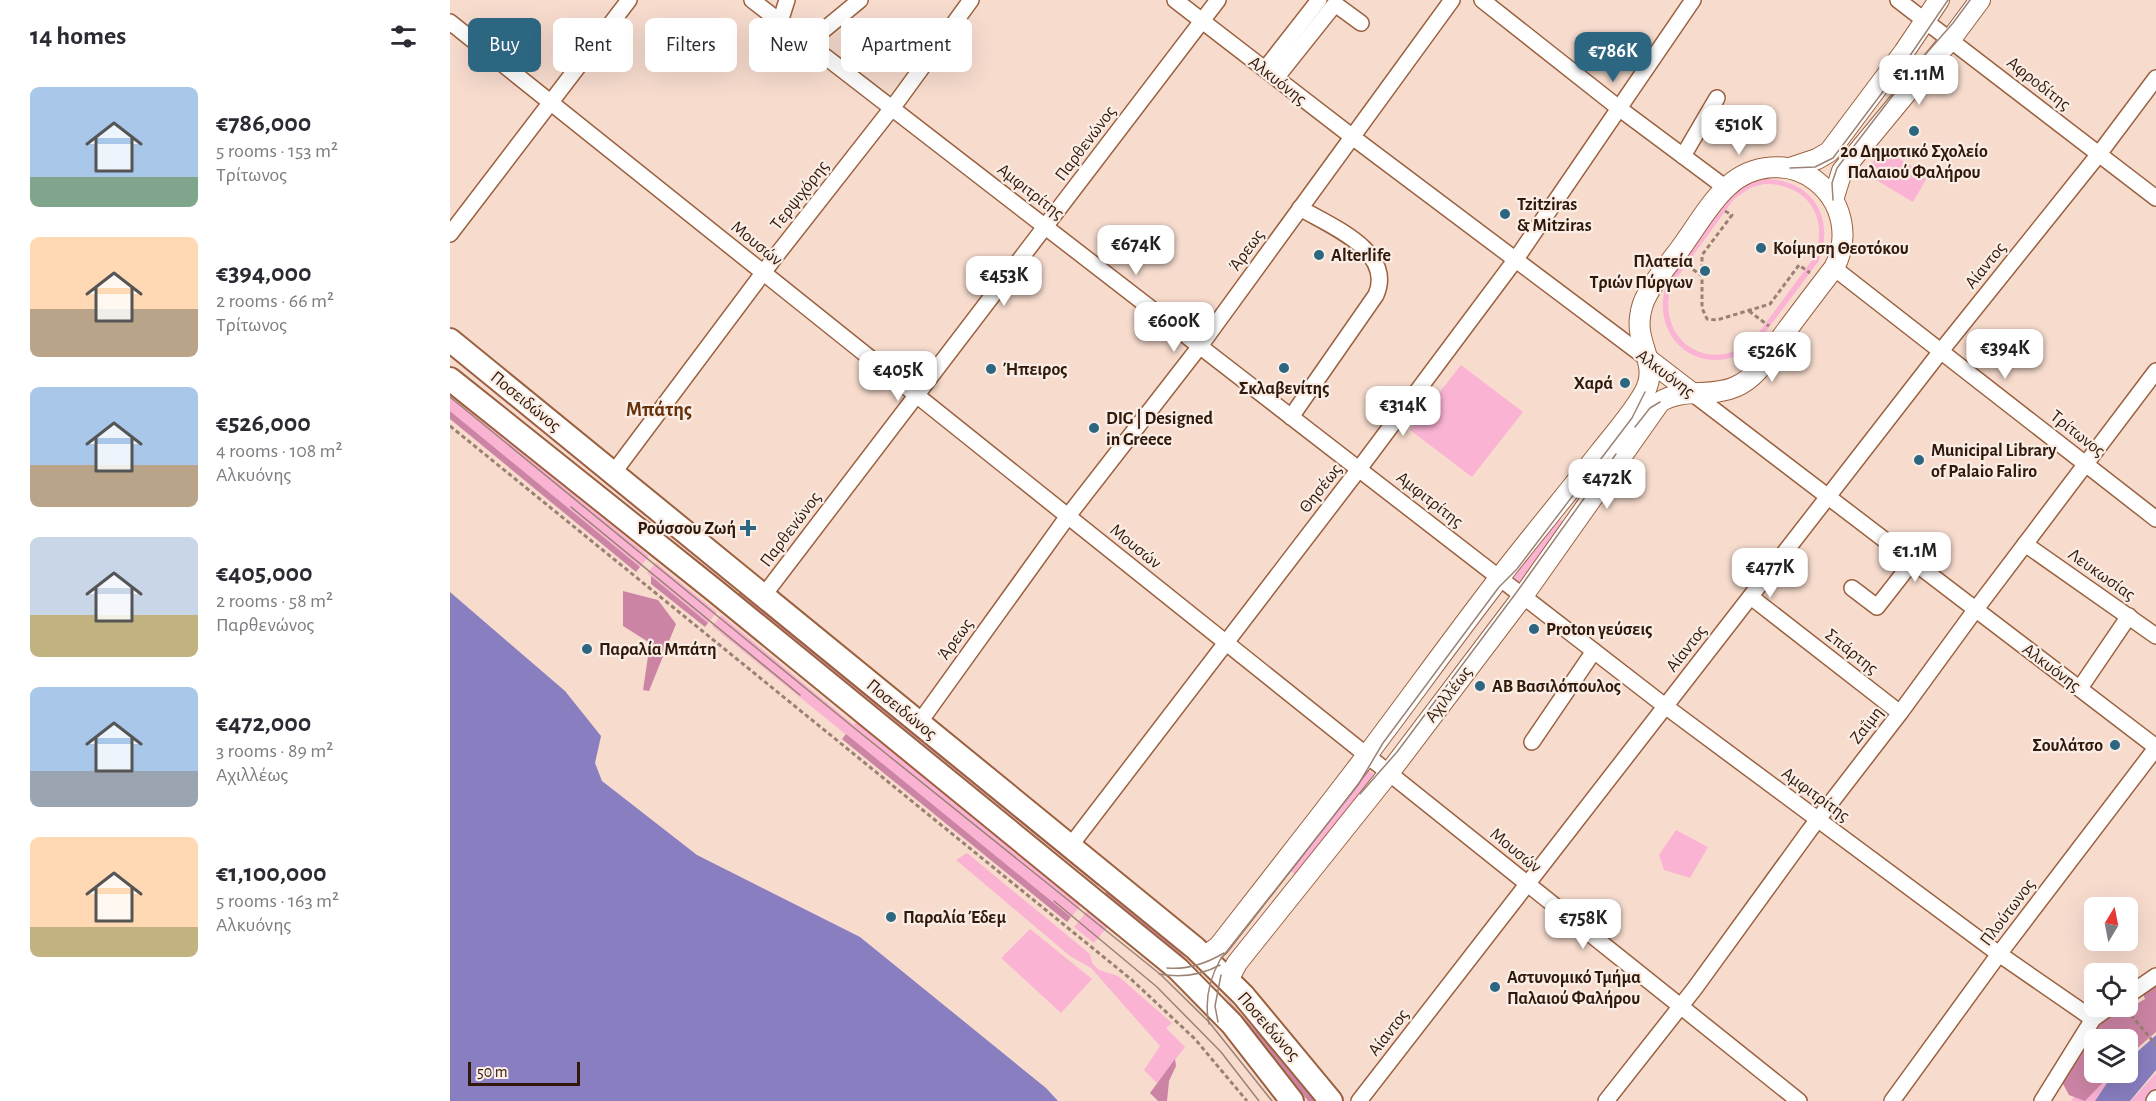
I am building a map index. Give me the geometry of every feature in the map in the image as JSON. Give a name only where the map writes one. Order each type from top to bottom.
[{"type":"highway","name":"Ποσειδώνος","points":[[450,340],[918,723],[1071,845],[1204,957],[1228,980],[1331,1101]]},
{"type":"highway","name":"Ποσειδώνος","points":[[450,378],[714,590],[1178,969],[1232,1024],[1292,1101]]},
{"type":"main road","points":[[1790,168],[1817,159],[1829,152],[1904,52],[1939,0]]},
{"type":"main road","points":[[1833,200],[1842,171],[1951,39],[1980,0]]},
{"type":"main road","points":[[1790,168],[1820,183],[1839,211],[1843,232],[1839,256],[1828,275],[1762,365],[1747,381],[1716,393],[1682,393],[1652,397],[1649,360],[1644,350],[1640,328],[1640,317],[1647,296],[1720,195],[1738,178],[1756,170],[1790,168]]},
{"type":"main road","name":"Αλκυόνης","points":[[1649,360],[1692,393]]},
{"type":"main road","name":"Αχιλλέως","points":[[1204,957],[1219,946],[1499,578],[1603,449],[1652,397]]},
{"type":"main road","name":"Αχιλλέως","points":[[1228,980],[1237,963],[1389,773],[1523,596],[1652,397]]},
{"type":"street","points":[[450,234],[629,0]]},
{"type":"street","name":"Αμφιτρίτης","points":[[752,0],[775,18]]},
{"type":"street","points":[[781,18],[787,0]]},
{"type":"street","points":[[829,26],[860,0]]},
{"type":"street","name":"Τερψιχόρης","points":[[614,472],[971,0]]},
{"type":"street","name":"Αλκυόνης","points":[[1175,0],[1649,360]]},
{"type":"street","name":"Παρθενώνος","points":[[764,595],[1218,0]]},
{"type":"street","points":[[1271,74],[1319,0]]},
{"type":"street","name":"Άρεως","points":[[918,723],[1068,516],[1200,346],[1452,0]]},
{"type":"street","points":[[1482,0],[1683,156],[1720,195]]},
{"type":"street","name":"Θησέως","points":[[1071,845],[1359,469],[1516,259],[1693,0]]},
{"type":"street","name":"Αφροδίτης","points":[[1898,0],[2156,198]]},
{"type":"street","points":[[1271,74],[1335,4],[1361,24]]},
{"type":"street","name":"Μουσών","points":[[450,22],[1799,1101]]},
{"type":"street","name":"Αμφιτρίτης","points":[[829,59],[1665,706],[1999,954],[2093,1019]]},
{"type":"street","name":"Αίαντος","points":[[1359,1101],[1941,351],[2099,154],[2156,78]]},
{"type":"street","points":[[1683,156],[1717,98]]},
{"type":"street","points":[[1291,417],[1376,295],[1381,276],[1372,256],[1363,246],[1300,208]]},
{"type":"street","name":"Τρίτωνος","points":[[1828,275],[1941,351],[2156,519]]},
{"type":"street","name":"Ζαΐμη","points":[[1606,1101],[1680,1006],[2156,371]]},
{"type":"street","name":"Αλκυόνης","points":[[1692,393],[2156,747]]},
{"type":"street","name":"Λευκωσίας","points":[[2025,544],[2156,636]]},
{"type":"street","points":[[1851,588],[1877,607],[1913,561]]},
{"type":"street","name":"Σπάρτης","points":[[1751,597],[1900,713]]},
{"type":"street","points":[[2080,688],[2130,616]]},
{"type":"street","points":[[1532,742],[1594,651]]},
{"type":"street","name":"Πλούτωνος","points":[[1892,1101],[1999,954],[2156,747]]},
{"type":"street","points":[[2138,988],[2156,976]]},
{"type":"street","points":[[2042,1101],[2096,1017]]},
{"type":"path","points":[[1720,195],[1732,215],[1702,255],[1702,313],[1707,319],[1713,321],[1770,304],[1799,265],[1828,275]]},
{"type":"path","points":[[1749,311],[1783,336]]},
{"type":"path","points":[[450,426],[1131,980],[1196,1039],[1247,1101]]},
{"type":"path","points":[[2132,1017],[2156,1044]]},
{"type":"shaded area","points":[[1881,148],[1928,176],[1913,202],[1866,174]]},
{"type":"shaded area","points":[[1763,179],[1780,180],[1795,185],[1807,193],[1822,216],[1823,246],[1818,262],[1758,342],[1740,354],[1721,360],[1703,359],[1688,352],[1675,340],[1666,325],[1663,306],[1666,284],[1730,195],[1748,183]],"holes":[[[1764,184],[1779,185],[1804,197],[1812,207],[1819,231],[1818,245],[1813,259],[1754,339],[1737,350],[1721,354],[1705,353],[1690,347],[1679,337],[1671,323],[1668,306],[1671,286],[1734,199],[1750,188]]]},
{"type":"shaded area","points":[[450,352],[730,583],[728,584],[450,357]]},
{"type":"shaded area","points":[[1461,365],[1523,412],[1472,477],[1410,430]]},
{"type":"shaded area","points":[[450,393],[649,556],[640,567],[450,411]]},
{"type":"shaded area","points":[[450,411],[640,567],[636,572],[450,419]]},
{"type":"shaded area","points":[[1559,519],[1568,525],[1524,588],[1512,579]]},
{"type":"shaded area","points":[[656,563],[717,612],[708,623],[647,573]]},
{"type":"shaded area","points":[[651,576],[708,623],[705,627],[651,584]]},
{"type":"shaded area","points":[[623,591],[658,600],[676,624],[649,691],[643,690],[650,643],[623,626]]},
{"type":"shaded area","points":[[450,592],[565,691],[601,736],[595,763],[602,781],[697,855],[860,937],[1046,1088],[1058,1101],[450,1101]]},
{"type":"shaded area","points":[[739,592],[1099,884],[1098,886],[739,594]]},
{"type":"shaded area","points":[[721,615],[854,725],[858,720],[1082,904],[1071,917],[712,626]]},
{"type":"shaded area","points":[[846,734],[1071,917],[1067,922],[842,739]]},
{"type":"shaded area","points":[[1366,768],[1378,778],[1298,877],[1288,869]]},
{"type":"shaded area","points":[[1676,830],[1708,847],[1690,878],[1664,870],[1659,855]]},
{"type":"shaded area","points":[[967,853],[1090,954],[1092,963],[1099,970],[1118,976],[1172,1023],[1166,1028],[1185,1047],[1157,1083],[1144,1070],[1160,1046],[1091,968],[1070,956],[956,860]]},
{"type":"shaded area","points":[[1107,891],[1164,937],[1192,964],[1105,893]]},
{"type":"shaded area","points":[[1088,910],[1108,926],[1094,943],[1074,927]]},
{"type":"shaded area","points":[[1030,929],[1092,979],[1061,1013],[1001,958]]},
{"type":"shaded area","points":[[2156,980],[2156,1032],[2138,1048],[2138,1029],[2092,1029],[2103,1017],[2138,1017],[2138,1003],[2145,999],[2141,990]]},
{"type":"shaded area","points":[[1223,994],[1265,1041],[1315,1101],[1308,1101]]},
{"type":"shaded area","points":[[2156,1035],[2156,1070],[2130,1101],[2095,1101],[2107,1083],[2138,1083],[2138,1051]]},
{"type":"shaded area","points":[[2084,1040],[2084,1083],[2102,1083],[2085,1101],[2069,1095],[2062,1082]]},
{"type":"shaded area","points":[[1175,1059],[1176,1066],[1169,1081],[1167,1101],[1158,1101],[1150,1093]]},
{"type":"shaded area","points":[[2156,1073],[2156,1088],[2145,1101],[2131,1101]]},
{"type":"shaded area","points":[[2084,1083],[2107,1083],[2095,1101],[2071,1101]]},
{"type":"tram line","points":[[1790,168],[1815,167],[1833,158],[1909,57],[1948,0]]},
{"type":"tram line","points":[[1833,200],[1832,183],[1837,168],[1917,64],[1970,0]]},
{"type":"tram line","points":[[1209,1024],[1208,990],[1220,960],[1358,785],[1383,743],[1499,587],[1517,569],[1632,418],[1645,392]]},
{"type":"tram line","points":[[450,397],[853,727],[1160,974],[1209,1022],[1272,1101]]},
{"type":"tram line","points":[[1635,427],[1650,408],[1660,402]]},
{"type":"tram line","points":[[1360,794],[1397,752],[1616,454]]},
{"type":"tram line","points":[[571,507],[800,695]]},
{"type":"tram line","points":[[1054,901],[1157,987],[1221,1052],[1259,1101]]},
{"type":"tram line","points":[[1167,968],[1197,965],[1224,953]]},
{"type":"tram line","points":[[1159,974],[1190,975],[1205,972],[1220,965]]},
{"type":"tram line","points":[[1218,1022],[1215,1006],[1221,975]]},
{"type":"place","name":"2ο Δημοτικό Σχολείο Παλαιού Φαλήρου","points":[[1914,131]]},
{"type":"place","name":"Tzitziras & Mitziras","points":[[1505,214]]},
{"type":"place","name":"Κοίμηση Θεοτόκου","points":[[1761,248]]},
{"type":"place","name":"Alterlife","points":[[1319,255]]},
{"type":"place","name":"Πλατεία Τριών Πύργων","points":[[1705,271]]},
{"type":"place","name":"Σκλαβενίτης","points":[[1284,368]]},
{"type":"place","name":"Ήπειρος","points":[[991,369]]},
{"type":"place","name":"Χαρά","points":[[1625,383]]},
{"type":"place","name":"DIG | Designed in Greece","points":[[1094,428]]},
{"type":"place","name":"Municipal Library of Palaio Faliro","points":[[1919,460]]},
{"type":"place","name":"Ρούσσου Ζωή","points":[[748,528]]},
{"type":"place","name":"Proton γεύσεις","points":[[1534,629]]},
{"type":"place","name":"Παραλία Μπάτη","points":[[587,649]]},
{"type":"place","name":"ΑΒ Βασιλόπουλος","points":[[1480,686]]},
{"type":"place","name":"Σουλάτσο","points":[[2115,745]]},
{"type":"place","name":"Παραλία Έδεμ","points":[[891,917]]},
{"type":"place","name":"Αστυνομικό Τμήμα Παλαιού Φαλήρου","points":[[1495,987]]},
{"type":"district","name":"Μπάτης","points":[[659,409]]}]
